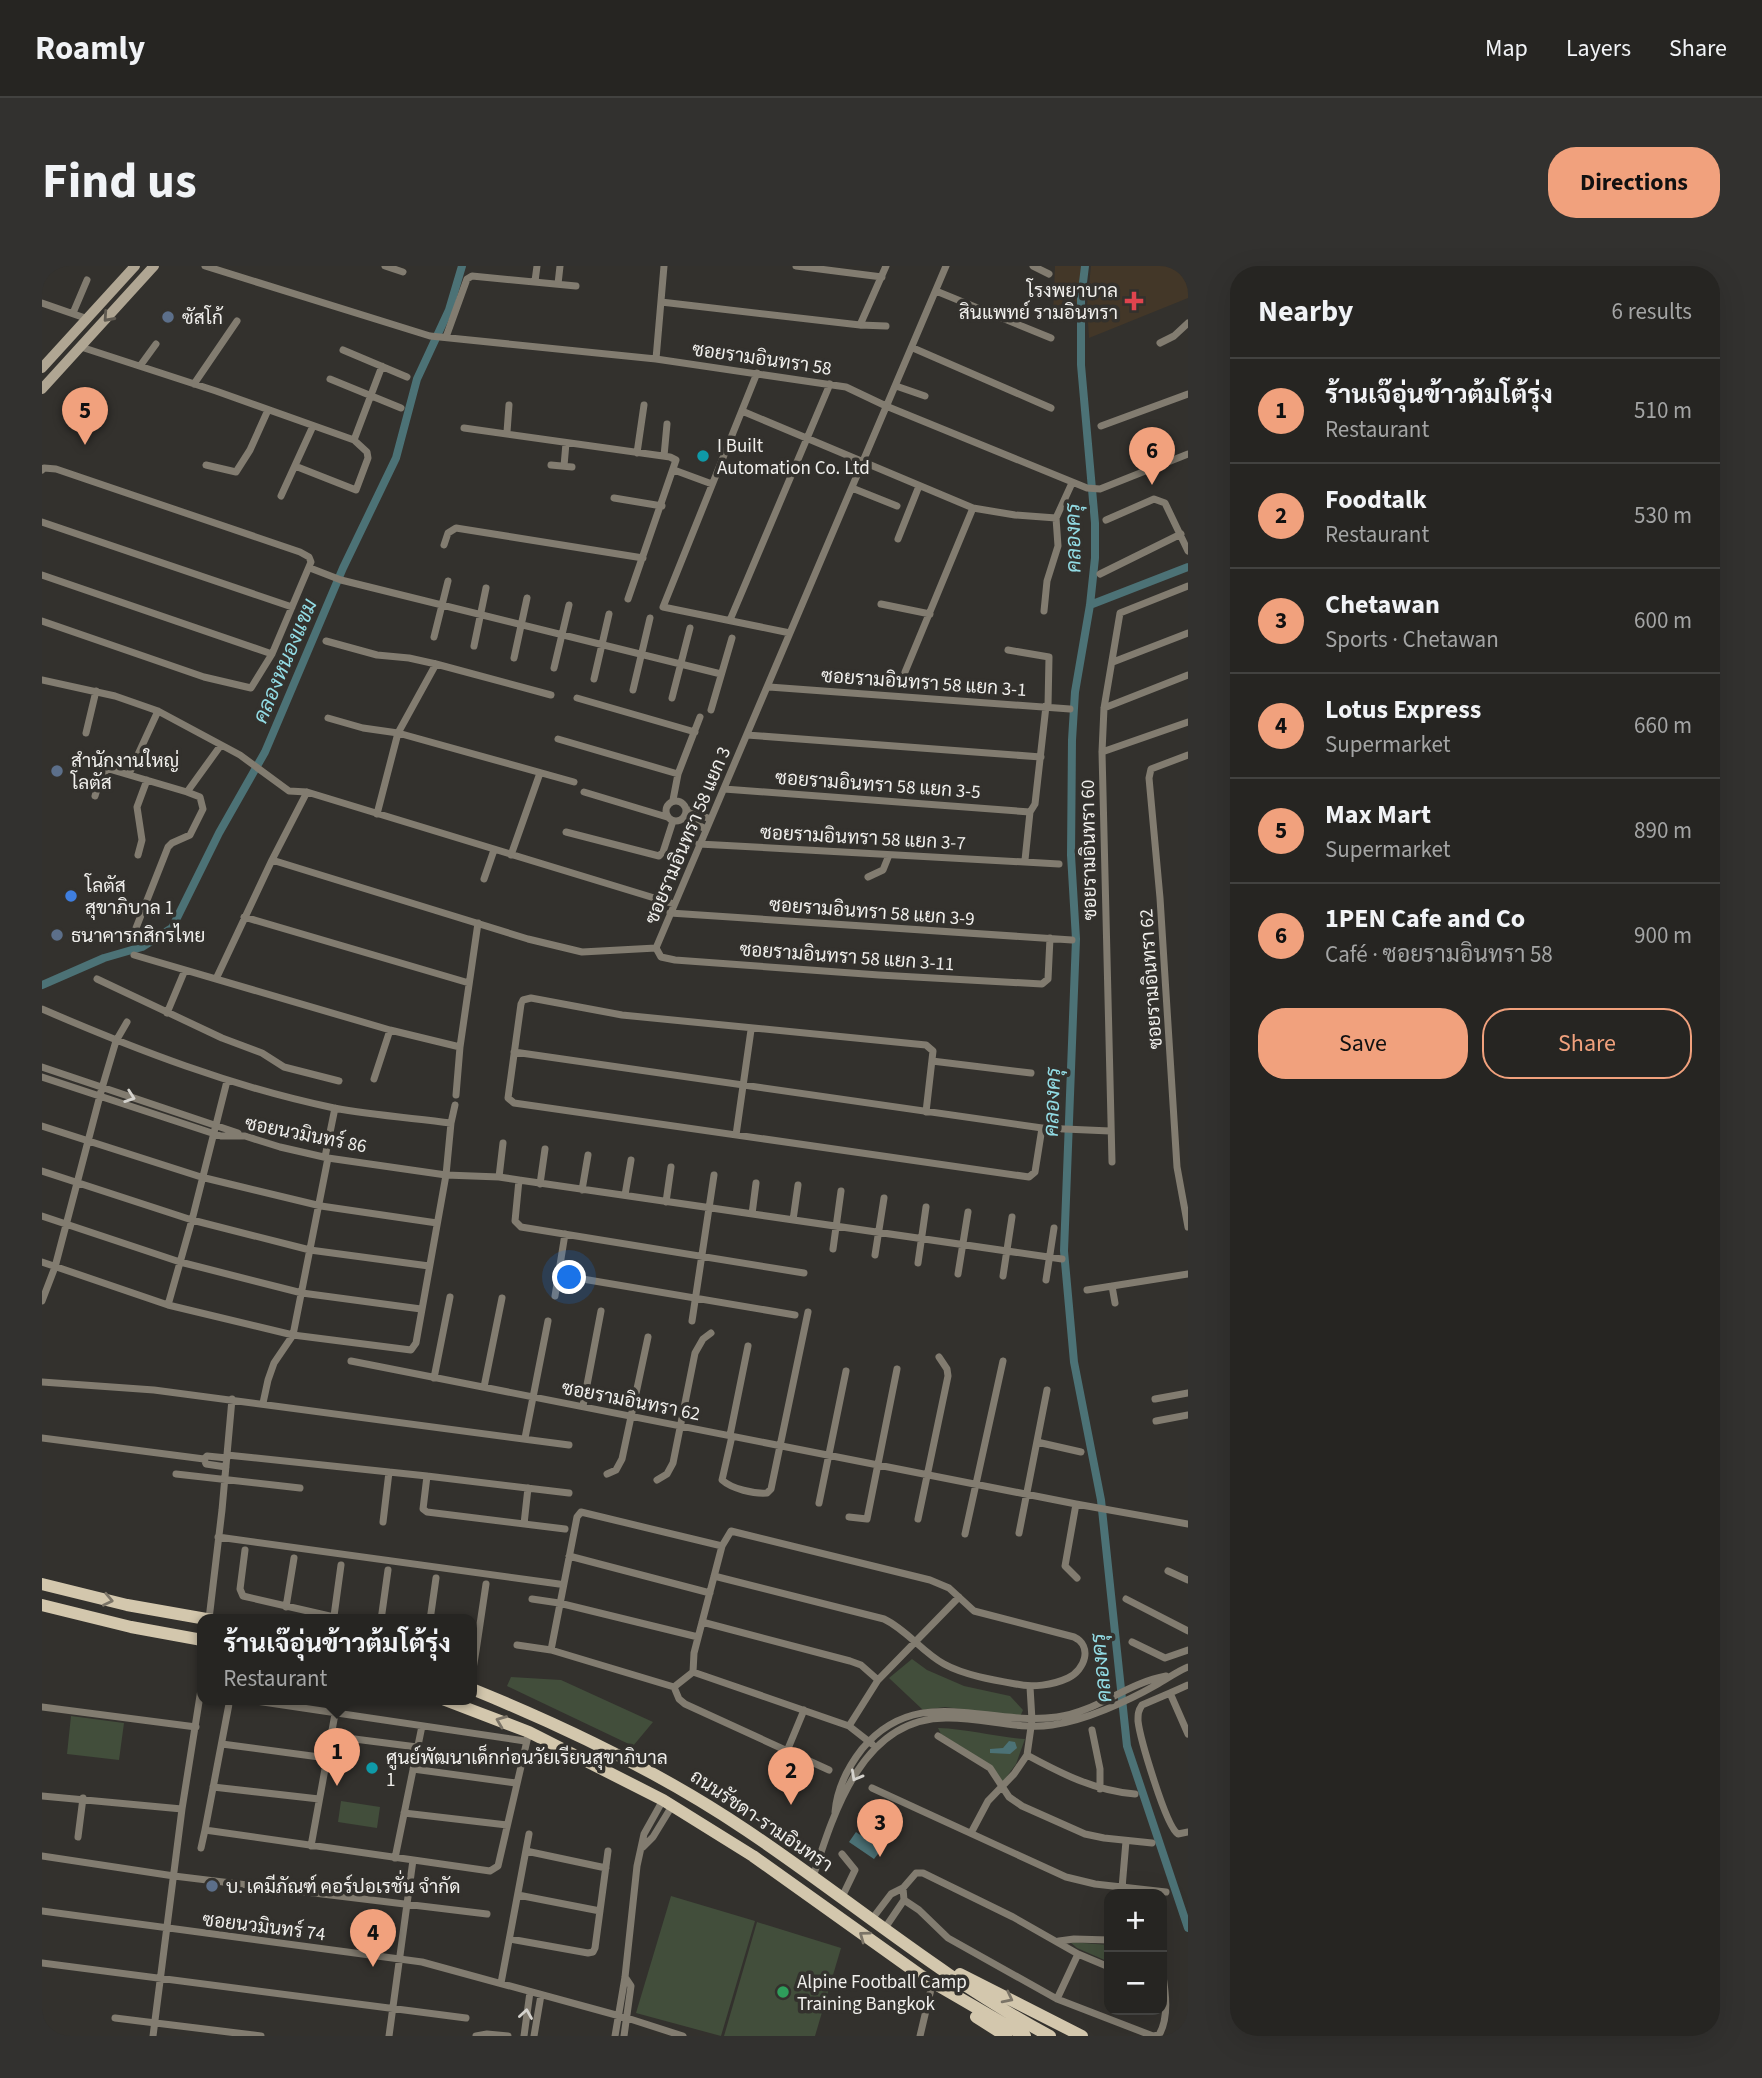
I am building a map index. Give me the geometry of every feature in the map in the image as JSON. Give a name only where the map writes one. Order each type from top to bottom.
[{"type":"main road","points":[[42,368],[135,266]]},
{"type":"main road","points":[[42,389],[154,266]]},
{"type":"main road","points":[[42,1584],[127,1605],[197,1618]]},
{"type":"main road","points":[[42,1605],[131,1627],[197,1639]]},
{"type":"main road","name":"ถนนรัชดา-รามอินทรา","points":[[477,1691],[559,1726],[673,1784],[746,1829],[992,2003],[1050,2036]]},
{"type":"main road","name":"ถนนรัชดา-รามอินทรา","points":[[456,1705],[668,1803],[754,1856],[920,1975],[1025,2036]]},
{"type":"main road","points":[[925,1956],[1082,2036]]},
{"type":"main road","points":[[920,1975],[1006,2036]]},
{"type":"street","name":"ซอยรามอินทรา 58","points":[[205,266],[430,336],[656,359],[846,387],[1087,488],[1100,489],[1188,454]]},
{"type":"street","points":[[385,266],[403,272]]},
{"type":"street","points":[[535,281],[537,266]]},
{"type":"street","points":[[558,284],[560,266]]},
{"type":"street","points":[[656,359],[664,266]]},
{"type":"street","points":[[796,266],[882,277]]},
{"type":"street","points":[[860,326],[886,266]]},
{"type":"street","name":"ซอยรามอินทรา 58 แยก 3","points":[[272,860],[528,939],[582,952],[656,948],[946,266]]},
{"type":"street","points":[[1032,266],[1049,274]]},
{"type":"street","points":[[445,337],[467,279],[472,276],[576,286]]},
{"type":"street","points":[[73,313],[87,279]]},
{"type":"street","points":[[936,291],[1051,338]]},
{"type":"street","points":[[661,302],[860,326],[886,326]]},
{"type":"street","points":[[42,303],[88,318]]},
{"type":"street","points":[[194,384],[236,321]]},
{"type":"street","points":[[1160,343],[1174,336],[1188,323]]},
{"type":"street","points":[[140,366],[156,344]]},
{"type":"street","points":[[81,347],[354,440],[367,452],[368,458],[356,489],[295,466]]},
{"type":"street","points":[[913,348],[1051,408]]},
{"type":"street","points":[[343,350],[407,377]]},
{"type":"street","points":[[354,440],[382,366]]},
{"type":"street","points":[[757,373],[663,607],[790,633]]},
{"type":"street","points":[[330,379],[401,408]]},
{"type":"street","points":[[730,620],[830,384]]},
{"type":"street","points":[[895,386],[925,396]]},
{"type":"street","points":[[1101,426],[1188,394]]},
{"type":"street","points":[[506,432],[509,405]]},
{"type":"street","points":[[637,453],[645,405]]},
{"type":"street","points":[[206,465],[236,472],[250,450],[268,410]]},
{"type":"street","points":[[742,411],[973,508],[1056,518]]},
{"type":"street","points":[[664,456],[667,424]]},
{"type":"street","points":[[281,496],[313,426]]},
{"type":"street","points":[[464,428],[506,432],[676,460],[628,599]]},
{"type":"street","points":[[551,465],[568,466],[566,443]]},
{"type":"street","points":[[42,470],[56,468],[300,552],[309,556],[310,568],[272,654],[260,678],[251,688],[244,688],[42,621]]},
{"type":"street","points":[[674,470],[712,484]]},
{"type":"street","points":[[1044,611],[1047,581],[1058,546],[1056,518],[1072,483]]},
{"type":"street","points":[[898,539],[919,485]]},
{"type":"street","points":[[852,488],[897,506]]},
{"type":"street","points":[[614,498],[662,506]]},
{"type":"street","points":[[1106,520],[1154,499],[1161,499],[1165,502],[1188,551]]},
{"type":"street","points":[[905,672],[973,508]]},
{"type":"street","points":[[42,522],[292,607]]},
{"type":"street","points":[[444,545],[448,533],[456,528],[643,558]]},
{"type":"street","points":[[1100,574],[1181,534]]},
{"type":"street","points":[[310,568],[337,579],[721,674]]},
{"type":"street","points":[[42,575],[272,654]]},
{"type":"street","points":[[434,636],[448,581]]},
{"type":"street","name":"ซอยรามอินทรา 60","points":[[1112,1162],[1102,752],[1104,708],[1119,613],[1188,586]]},
{"type":"street","points":[[474,646],[486,588]]},
{"type":"street","points":[[514,658],[527,598]]},
{"type":"street","points":[[881,604],[930,614]]},
{"type":"street","points":[[554,668],[569,605]]},
{"type":"street","points":[[594,679],[609,614]]},
{"type":"street","points":[[633,690],[650,618]]},
{"type":"street","points":[[672,698],[690,628]]},
{"type":"street","points":[[1113,662],[1188,633]]},
{"type":"street","points":[[711,710],[732,638]]},
{"type":"street","points":[[326,641],[377,654],[436,664],[551,695]]},
{"type":"street","points":[[1008,650],[1049,657],[1047,706],[1070,709]]},
{"type":"street","points":[[377,814],[398,733],[436,664]]},
{"type":"street","points":[[1104,708],[1188,675]]},
{"type":"street","points":[[42,680],[96,691],[158,711],[255,765],[289,791],[307,792],[674,904]]},
{"type":"street","name":"ซอยรามอินทรา 58 แยก 3-1","points":[[769,687],[1047,706],[1025,860]]},
{"type":"street","points":[[86,733],[96,691]]},
{"type":"street","points":[[577,698],[695,732]]},
{"type":"street","points":[[129,774],[158,711]]},
{"type":"street","points":[[566,832],[659,856],[663,852],[670,819],[666,807],[673,800],[678,774],[700,717]]},
{"type":"street","points":[[328,718],[363,728],[398,733],[574,782]]},
{"type":"street","points":[[1102,752],[1188,722]]},
{"type":"street","points":[[747,735],[1041,757]]},
{"type":"street","points":[[558,739],[678,774]]},
{"type":"street","points":[[187,792],[221,745]]},
{"type":"street","name":"ซอยรามอินทรา 62","points":[[1188,755],[1152,769],[1149,778],[1160,898],[1176,1156],[1188,1227]]},
{"type":"street","points":[[95,796],[104,770],[129,774],[200,797],[202,809],[190,835],[172,843],[168,848],[136,928]]},
{"type":"street","points":[[512,855],[540,773]]},
{"type":"street","points":[[138,855],[142,840],[137,807],[147,780]]},
{"type":"street","name":"ซอยรามอินทรา 58 แยก 3-5","points":[[724,789],[1030,812]]},
{"type":"street","points":[[216,979],[307,792]]},
{"type":"street","points":[[584,792],[670,819],[683,818],[706,829]]},
{"type":"street","points":[[673,800],[680,801],[686,808],[710,819]]},
{"type":"street","points":[[683,818],[686,808]]},
{"type":"street","name":"ซอยรามอินทรา 58 แยก 3-7","points":[[699,844],[1025,860],[1059,864]]},
{"type":"street","points":[[484,879],[494,850]]},
{"type":"street","points":[[868,877],[883,870],[889,855]]},
{"type":"street","name":"ซอยรามอินทรา 58 แยก 3-9","points":[[670,913],[1072,940]]},
{"type":"street","points":[[244,917],[469,983]]},
{"type":"street","points":[[456,1095],[460,1046],[478,923]]},
{"type":"street","name":"ซอยรามอินทรา 58 แยก 3-11","points":[[656,948],[661,957],[674,960],[1042,984],[1048,979],[1050,938]]},
{"type":"street","points":[[134,955],[390,1030],[460,1046]]},
{"type":"street","points":[[167,1013],[185,970]]},
{"type":"street","points":[[97,979],[167,1013],[262,1053],[284,1067],[339,1081]]},
{"type":"street","points":[[926,1112],[933,1051],[926,1045],[751,1030],[622,1015],[526,998],[521,1003],[509,1098],[512,1102],[1030,1177],[1035,1172],[1042,1128]]},
{"type":"street","points":[[42,1009],[116,1041],[227,1081],[335,1108],[451,1123]]},
{"type":"street","points":[[43,1300],[55,1267],[75,1182],[102,1087],[116,1041],[127,1022]]},
{"type":"street","points":[[374,1079],[390,1030]]},
{"type":"street","points":[[736,1135],[751,1030]]},
{"type":"street","points":[[514,1052],[1042,1128],[1110,1131]]},
{"type":"street","points":[[932,1061],[1031,1073]]},
{"type":"street","name":"ซอยนวมินทร์ 86","points":[[42,1067],[102,1087],[224,1136],[245,1136],[327,1157],[446,1175],[499,1177],[1062,1259]]},
{"type":"street","name":"ซอยนวมินทร์ 86","points":[[42,1077],[99,1097],[213,1130]]},
{"type":"street","points":[[168,1305],[227,1081]]},
{"type":"street","points":[[42,1262],[168,1305],[293,1335],[411,1350],[415,1347],[438,1223],[455,1105]]},
{"type":"street","points":[[263,1403],[274,1363],[293,1335],[321,1206],[335,1108]]},
{"type":"street","points":[[42,1126],[201,1177],[321,1206],[438,1223]]},
{"type":"street","points":[[499,1177],[503,1143]]},
{"type":"street","points":[[540,1184],[545,1149]]},
{"type":"street","points":[[582,1190],[587,1155]]},
{"type":"street","points":[[625,1195],[631,1160]]},
{"type":"street","points":[[666,1202],[671,1167]]},
{"type":"street","points":[[42,1171],[192,1220],[310,1250],[429,1266]]},
{"type":"street","points":[[692,1321],[714,1175]]},
{"type":"street","points":[[519,1180],[515,1221],[518,1226],[524,1228],[804,1273]]},
{"type":"street","points":[[752,1214],[756,1183]]},
{"type":"street","points":[[793,1220],[798,1185]]},
{"type":"street","points":[[833,1249],[841,1191]]},
{"type":"street","points":[[875,1255],[884,1198]]},
{"type":"street","points":[[918,1263],[926,1206]]},
{"type":"street","points":[[958,1274],[968,1212]]},
{"type":"street","points":[[42,1216],[180,1262],[302,1293],[421,1309]]},
{"type":"street","points":[[1003,1276],[1012,1217]]},
{"type":"street","points":[[1046,1280],[1054,1228]]},
{"type":"street","points":[[555,1296],[565,1234]]},
{"type":"street","points":[[1087,1290],[1188,1274]]},
{"type":"street","points":[[559,1275],[794,1315]]},
{"type":"street","points":[[1112,1286],[1115,1303]]},
{"type":"street","points":[[434,1378],[450,1297]]},
{"type":"street","points":[[484,1387],[502,1298]]},
{"type":"street","points":[[583,1406],[601,1311]]},
{"type":"street","points":[[748,1346],[722,1480],[764,1494],[771,1489],[808,1312]]},
{"type":"street","points":[[351,1361],[534,1397],[548,1321]]},
{"type":"street","points":[[657,1480],[667,1474],[673,1462],[695,1353],[703,1339],[711,1332]]},
{"type":"street","points":[[607,1474],[616,1470],[622,1459],[648,1337]]},
{"type":"street","points":[[918,1519],[948,1376],[939,1357]]},
{"type":"street","points":[[965,1534],[1003,1361]]},
{"type":"street","points":[[849,1517],[867,1519],[897,1369]]},
{"type":"street","points":[[819,1503],[846,1371]]},
{"type":"street","points":[[42,1382],[232,1399],[569,1445]]},
{"type":"street","points":[[1019,1533],[1046,1390]]},
{"type":"street","points":[[1155,1399],[1188,1393]]},
{"type":"street","name":"ซอยรามอินทรา 62","points":[[525,1438],[534,1397],[1188,1524]]},
{"type":"street","points":[[211,1614],[232,1399]]},
{"type":"street","points":[[1156,1421],[1188,1415]]},
{"type":"street","points":[[42,1438],[204,1459]]},
{"type":"street","points":[[1037,1443],[1082,1452]]},
{"type":"street","points":[[204,1459],[207,1455],[227,1454],[569,1493]]},
{"type":"street","points":[[204,1459],[206,1464],[226,1467]]},
{"type":"street","points":[[383,1522],[389,1472]]},
{"type":"street","points":[[176,1474],[300,1488]]},
{"type":"street","points":[[426,1475],[423,1509],[428,1512],[565,1529]]},
{"type":"street","points":[[524,1524],[528,1488]]},
{"type":"street","points":[[1076,1504],[1065,1566],[1077,1578]]},
{"type":"street","points":[[551,1650],[578,1517],[584,1511],[722,1546]]},
{"type":"street","points":[[674,1687],[693,1672],[698,1637],[710,1593],[714,1576],[722,1546],[728,1533],[736,1531],[930,1580],[949,1588],[974,1611],[1073,1637],[1082,1642],[1085,1653],[1080,1669],[1075,1674],[1030,1687],[953,1668],[936,1659],[898,1627],[884,1619],[714,1576]]},
{"type":"street","points":[[218,1537],[559,1584]]},
{"type":"street","points":[[245,1550],[240,1593],[246,1598],[324,1614]]},
{"type":"street","points":[[569,1556],[710,1593]]},
{"type":"street","points":[[286,1606],[294,1558]]},
{"type":"street","points":[[334,1614],[341,1565]]},
{"type":"street","points":[[383,1614],[388,1570]]},
{"type":"street","points":[[1168,1571],[1188,1580]]},
{"type":"street","points":[[431,1614],[436,1578]]},
{"type":"street","points":[[477,1634],[486,1584]]},
{"type":"street","points":[[849,1726],[878,1680],[959,1597]]},
{"type":"street","points":[[532,1599],[559,1603],[698,1637]]},
{"type":"street","points":[[1126,1600],[1188,1631]]},
{"type":"street","points":[[702,1622],[850,1661],[861,1665],[878,1680]]},
{"type":"street","points":[[1132,1642],[1165,1658],[1188,1650]]},
{"type":"street","points":[[517,1645],[551,1650],[674,1687]]},
{"type":"street","points":[[813,1877],[846,1773],[872,1744],[901,1718],[933,1710],[1031,1723],[1070,1715],[1115,1700],[1155,1678],[1168,1676],[1188,1667]]},
{"type":"street","points":[[693,1672],[849,1726],[872,1744]]},
{"type":"street","points":[[1188,1685],[1142,1705],[1138,1723],[1171,1826],[1178,1834],[1188,1832]]},
{"type":"street","points":[[674,1687],[679,1699],[685,1704],[829,1770]]},
{"type":"street","points":[[971,1833],[988,1801],[1014,1774],[1027,1755],[1031,1723],[1030,1687]]},
{"type":"street","points":[[1170,1693],[1188,1734]]},
{"type":"street","points":[[153,2036],[182,1809],[199,1705]]},
{"type":"street","points":[[201,1848],[229,1705]]},
{"type":"street","points":[[205,1830],[493,1870],[499,1863],[527,1737],[422,1726],[280,1705]]},
{"type":"street","points":[[42,1707],[196,1727]]},
{"type":"street","points":[[787,1751],[804,1710]]},
{"type":"street","points":[[311,1846],[335,1714]]},
{"type":"street","points":[[395,1858],[422,1726]]},
{"type":"street","points":[[1092,1730],[1100,1769],[1100,1789]]},
{"type":"street","points":[[938,1735],[990,1768],[1015,1802],[1084,1834],[1152,1843]]},
{"type":"street","points":[[331,1736],[417,1747]]},
{"type":"street","points":[[222,1744],[327,1758]]},
{"type":"street","points":[[1027,1755],[1100,1789],[1135,1794]]},
{"type":"street","points":[[413,1769],[516,1783]]},
{"type":"street","points":[[213,1787],[319,1799]]},
{"type":"street","points":[[872,1788],[1066,1877],[1133,1889]]},
{"type":"street","points":[[42,1796],[182,1809]]},
{"type":"street","points":[[78,1837],[83,1798]]},
{"type":"street","points":[[615,2036],[631,1986],[625,1978],[637,1866],[643,1847],[653,1837],[668,1803]]},
{"type":"street","points":[[404,1813],[506,1825]]},
{"type":"street","points":[[501,1983],[529,1834]]},
{"type":"street","points":[[1122,1888],[1126,1841]]},
{"type":"street","points":[[526,1851],[606,1868]]},
{"type":"street","points":[[510,1939],[593,1952],[608,1851]]},
{"type":"street","points":[[842,1854],[855,1870],[842,1897]]},
{"type":"street","points":[[42,1856],[174,1876],[487,1914]]},
{"type":"street","points":[[389,2036],[413,1860]]},
{"type":"street","points":[[872,1919],[891,1894],[903,1888],[916,1873],[923,1873],[1104,1965]]},
{"type":"street","points":[[885,1928],[904,1900],[903,1888]]},
{"type":"street","points":[[518,1895],[600,1911]]},
{"type":"street","points":[[904,1900],[919,1910],[948,1938],[1057,1999],[1153,2036],[1159,2035],[1164,2026],[1164,2015]]},
{"type":"street","name":"ซอยนวมินทร์ 74","points":[[42,1912],[400,1958],[501,1983],[683,2036]]},
{"type":"street","points":[[1059,1941],[1085,1938],[1104,1940]]},
{"type":"street","points":[[1057,1999],[1078,1954]]},
{"type":"street","points":[[42,1963],[466,2018]]},
{"type":"street","points":[[920,2036],[932,1985]]},
{"type":"street","points":[[524,2036],[530,1992]]},
{"type":"street","points":[[534,2036],[541,1995]]},
{"type":"street","points":[[622,2017],[624,2036]]},
{"type":"street","points":[[115,2018],[261,2036]]},
{"type":"street","points":[[476,2036],[508,2036]]},
{"type":"shaded area","name":"โรงพยาบาล สินแพทย์ รามอินทรา","points":[[1055,266],[1081,266],[1077,315],[1053,314]]},
{"type":"shaded area","name":"โรงพยาบาล สินแพทย์ รามอินทรา","points":[[1091,266],[1188,266],[1188,298],[1089,338],[1087,305]]},
{"type":"green space","points":[[912,1659],[927,1670],[964,1686],[1010,1696],[1023,1710],[1020,1717],[945,1707],[923,1710],[889,1678]]},
{"type":"green space","points":[[511,1677],[561,1680],[653,1722],[633,1746],[507,1686]]},
{"type":"green space","points":[[71,1716],[124,1723],[119,1760],[67,1754]]},
{"type":"green space","points":[[938,1728],[1025,1739],[1016,1764],[1002,1783],[990,1765],[941,1734]]},
{"type":"green space","points":[[341,1801],[380,1807],[377,1828],[338,1822]]},
{"type":"green space","points":[[671,1896],[755,1921],[721,2036],[636,2013]]},
{"type":"green space","name":"Alpine Football Camp Training Bangkok","points":[[757,1922],[841,1948],[815,2036],[724,2036]]},
{"type":"green space","points":[[1070,1942],[1104,1945],[1104,1960]]},
{"type":"water","points":[[1009,1741],[1015,1742],[1017,1748],[1010,1754],[990,1753],[990,1749],[1003,1748]]},
{"type":"water","points":[[856,1832],[881,1850],[874,1859],[849,1842]]},
{"type":"waterway","name":"คลองหนองแขม","points":[[42,985],[104,958],[142,947],[172,928],[219,833],[265,752],[343,568],[396,458],[417,379],[449,310],[462,266]]},
{"type":"waterway","name":"คลองครุ","points":[[1085,266],[1081,299],[1081,365],[1095,523],[1095,558],[1075,692],[1072,740],[1071,855],[1076,939],[1064,1251],[1074,1362],[1101,1500],[1127,1746],[1188,1928]]},
{"type":"waterway","points":[[1090,605],[1188,567]]},
{"type":"place","name":"โรงพยาบาล สินแพทย์ รามอินทรา","points":[[1134,301]]},
{"type":"place","name":"ซัสโก้","points":[[168,317]]},
{"type":"place","name":"Max Mart","points":[[85,445]]},
{"type":"place","name":"I Built Automation Co. Ltd","points":[[703,456]]},
{"type":"place","name":"1PEN Cafe and Co","points":[[1152,485]]},
{"type":"place","name":"สำนักงานใหญ่ โลตัส","points":[[57,771]]},
{"type":"place","name":"โลตัส สุขาภิบาล 1","points":[[71,896]]},
{"type":"place","name":"ธนาคารกสิกรไทย","points":[[57,935]]},
{"type":"place","name":"ศูนย์พัฒนาเด็กก่อนวัยเรียนสุขาภิบาล 1","points":[[372,1768]]},
{"type":"place","name":"ร้านเจ๊อุ่นข้าวต้มโต้รุ่ง","points":[[337,1786]]},
{"type":"place","name":"Foodtalk","points":[[791,1805]]},
{"type":"place","name":"Chetawan","points":[[880,1857]]},
{"type":"place","name":"บ. เคมีภัณฑ์ คอร์ปอเรชั่น จำกัด","points":[[212,1886]]},
{"type":"place","name":"Lotus Express","points":[[373,1967]]},
{"type":"place","name":"Alpine Football Camp Training Bangkok","points":[[783,1992]]}]
